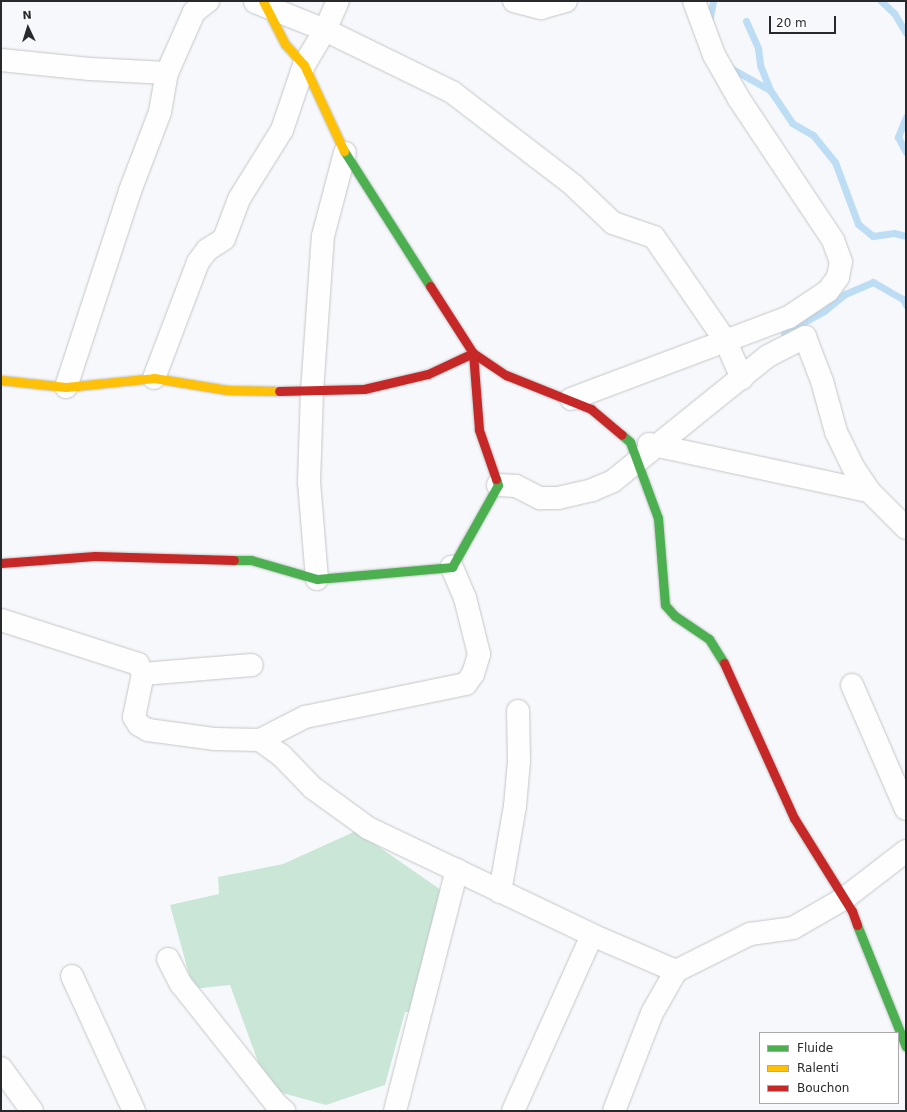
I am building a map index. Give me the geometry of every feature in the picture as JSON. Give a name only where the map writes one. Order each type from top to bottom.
[{"type":"street","points":[[66,387],[130,191],[160,112],[167,73],[194,12],[208,1]]},
{"type":"street","points":[[154,378],[198,262],[207,250],[224,238],[239,199],[282,130],[304,65],[325,30],[338,1]]},
{"type":"street","points":[[514,1],[541,8],[566,1]]},
{"type":"street","points":[[571,399],[789,317],[811,304],[828,291],[835,282],[841,262],[833,240],[815,210],[739,99],[714,56],[694,1]]},
{"type":"street","points":[[260,3],[325,30],[452,92],[573,184],[613,223],[654,237],[725,340],[742,378]]},
{"type":"street","points":[[260,3],[285,44],[304,65],[345,154],[473,353],[506,375],[571,399],[591,410],[634,451],[658,518],[665,605],[675,616],[709,638],[722,656],[794,818],[845,898],[906,1047]]},
{"type":"street","points":[[1,60],[90,70],[167,73]]},
{"type":"street","points":[[317,579],[309,482],[312,392],[323,236],[345,154]]},
{"type":"street","points":[[498,485],[516,486],[540,498],[558,498],[592,490],[613,481],[634,451],[658,445],[768,356],[805,337],[822,381],[836,432],[853,467],[869,491],[906,528]]},
{"type":"street","points":[[1,380],[66,387],[154,378],[227,390],[312,392],[364,389],[428,374],[473,353]]},
{"type":"street","points":[[452,567],[498,485],[479,430],[473,353]]},
{"type":"street","points":[[658,445],[869,491]]},
{"type":"street","points":[[1,563],[95,556],[251,560],[317,579],[452,567]]},
{"type":"street","points":[[1,620],[138,664],[143,674],[134,717],[139,725],[148,730],[214,739],[260,740],[305,718],[466,684],[474,674],[479,654],[465,598],[452,567]]},
{"type":"street","points":[[143,674],[252,665]]},
{"type":"street","points":[[852,685],[905,806]]},
{"type":"street","points":[[500,892],[516,798],[519,761],[518,711]]},
{"type":"street","points":[[260,740],[281,755],[313,788],[368,828],[592,935],[676,971]]},
{"type":"street","points":[[614,1111],[652,1013],[676,971],[750,934],[793,928],[845,898],[906,851]]},
{"type":"street","points":[[395,1111],[457,870]]},
{"type":"street","points":[[513,1111],[592,935]]},
{"type":"street","points":[[168,959],[181,984],[276,1104],[284,1111]]},
{"type":"street","points":[[72,976],[134,1111]]},
{"type":"street","points":[[1,1068],[32,1111]]},
{"type":"green space","points":[[356,831],[457,901],[428,1011],[405,1012],[385,1085],[326,1105],[268,1089],[230,985],[193,989],[170,905],[219,894],[218,877],[283,864]]},
{"type":"waterway","points":[[709,22],[713,1]]},
{"type":"waterway","points":[[881,1],[894,13],[906,33]]},
{"type":"waterway","points":[[746,21],[758,48],[760,65],[770,90]]},
{"type":"waterway","points":[[727,66],[770,90],[792,123],[813,135],[835,162],[858,224],[873,236],[894,233],[906,236]]},
{"type":"waterway","points":[[906,117],[898,137],[906,152]]},
{"type":"waterway","points":[[784,333],[824,311],[845,294],[873,282],[903,299],[906,305]]},
{"type":"traffic: fast","points":[[344,151],[430,286]]},
{"type":"traffic: fast","points":[[622,435],[630,442],[658,518],[665,605],[675,616],[709,639],[724,663]]},
{"type":"traffic: fast","points":[[234,560],[251,560],[317,579],[452,567],[498,485],[496,479]]},
{"type":"traffic: fast","points":[[857,925],[906,1047]]},
{"type":"traffic: slow","points":[[263,1],[285,44],[304,65],[344,151]]},
{"type":"traffic: slow","points":[[1,380],[66,387],[154,378],[227,390],[279,391]]},
{"type":"traffic: jam","points":[[430,286],[473,353],[506,375],[591,409],[622,435]]},
{"type":"traffic: jam","points":[[279,391],[364,389],[428,374],[473,353],[479,430],[496,479]]},
{"type":"traffic: jam","points":[[1,563],[95,556],[234,560]]},
{"type":"traffic: jam","points":[[724,663],[794,818],[852,911],[857,925]]}]
